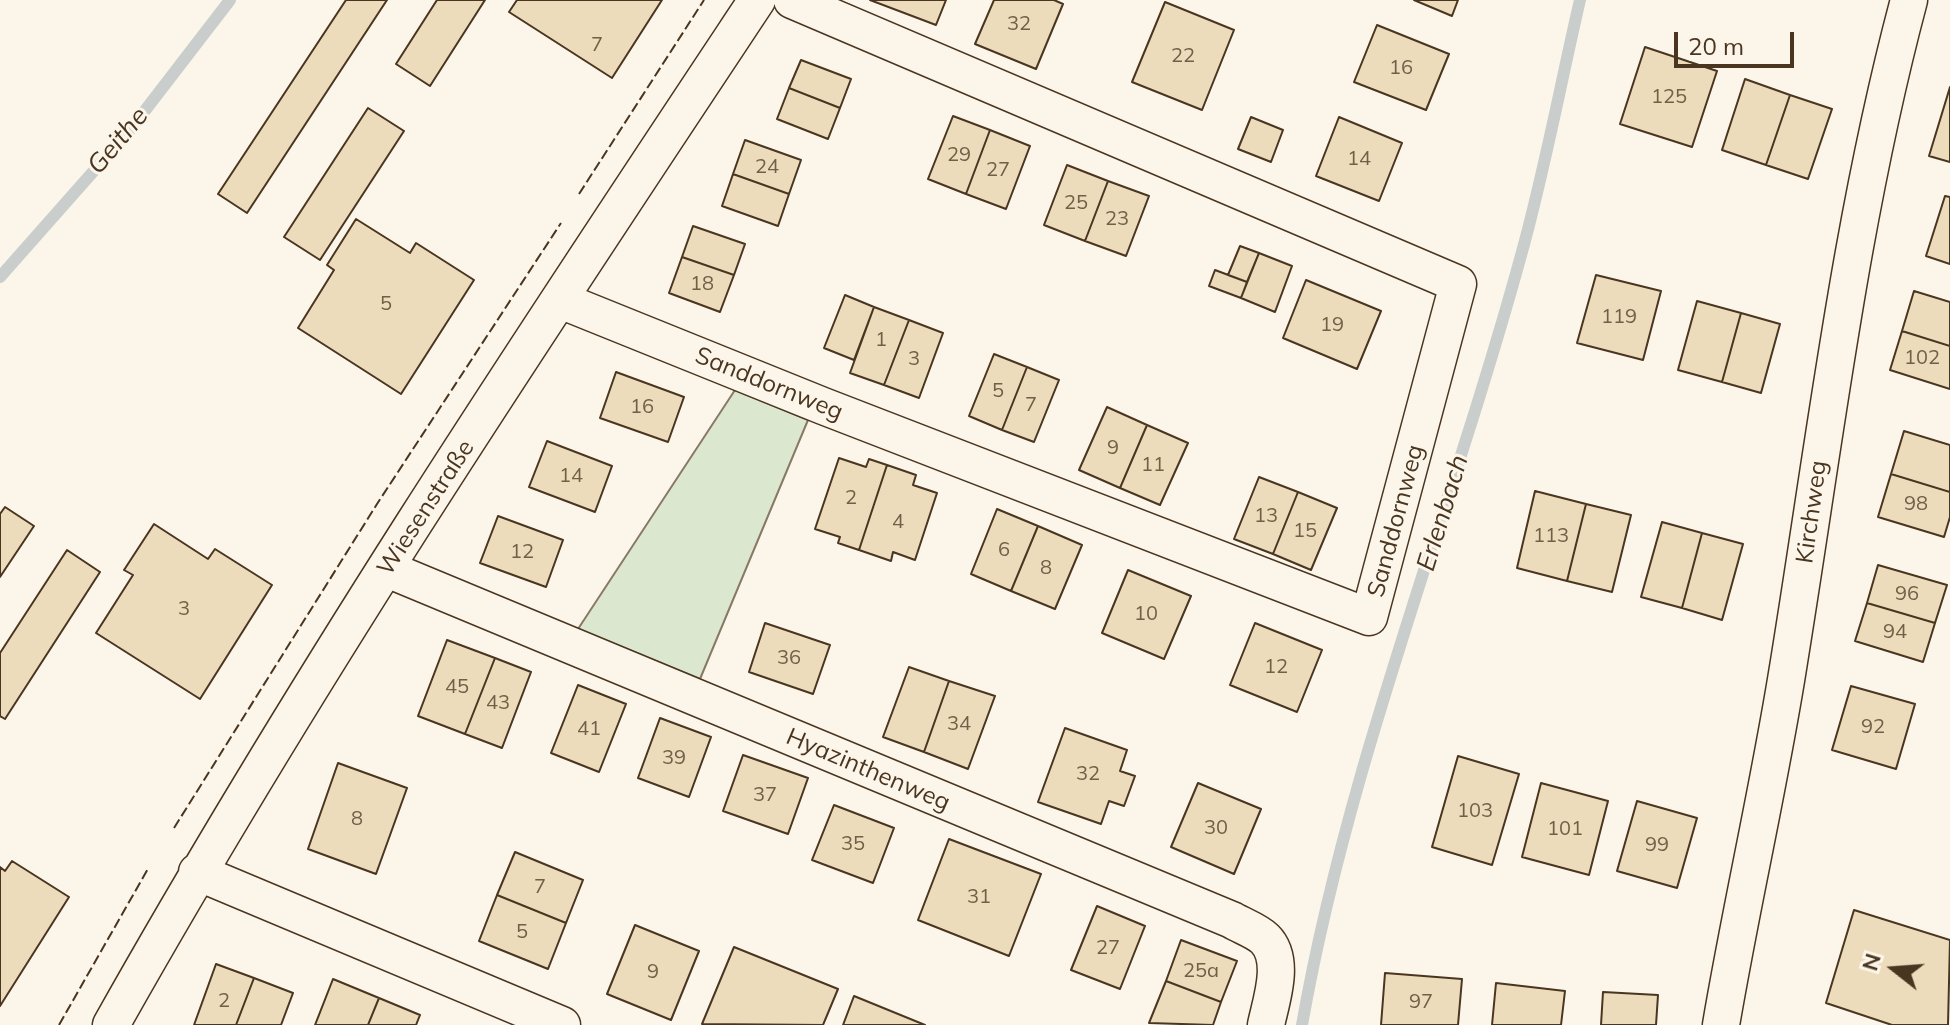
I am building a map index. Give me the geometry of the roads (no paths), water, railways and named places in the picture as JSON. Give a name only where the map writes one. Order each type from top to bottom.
[{"type":"street","name":"Wiesenstraße","points":[[111,1025],[197,872],[387,569],[757,0]]},
{"type":"street","name":"Sanddornweg","points":[[560,300],[866,423],[1369,617],[1458,284],[792,0]]},
{"type":"street","name":"Kirchweg","points":[[1721,1025],[1787,674],[1842,309],[1883,98],[1909,0]]},
{"type":"street","name":"Hyazinthenweg","points":[[387,569],[1232,920],[1266,940],[1274,955],[1275,976],[1266,1025]]},
{"type":"street","points":[[197,872],[562,1025]]},
{"type":"waterway","name":"Geithe","points":[[0,277],[130,130],[230,0]]},
{"type":"waterway","name":"Erlenbach","points":[[1302,1025],[1322,927],[1373,735],[1520,259],[1580,0]]}]
